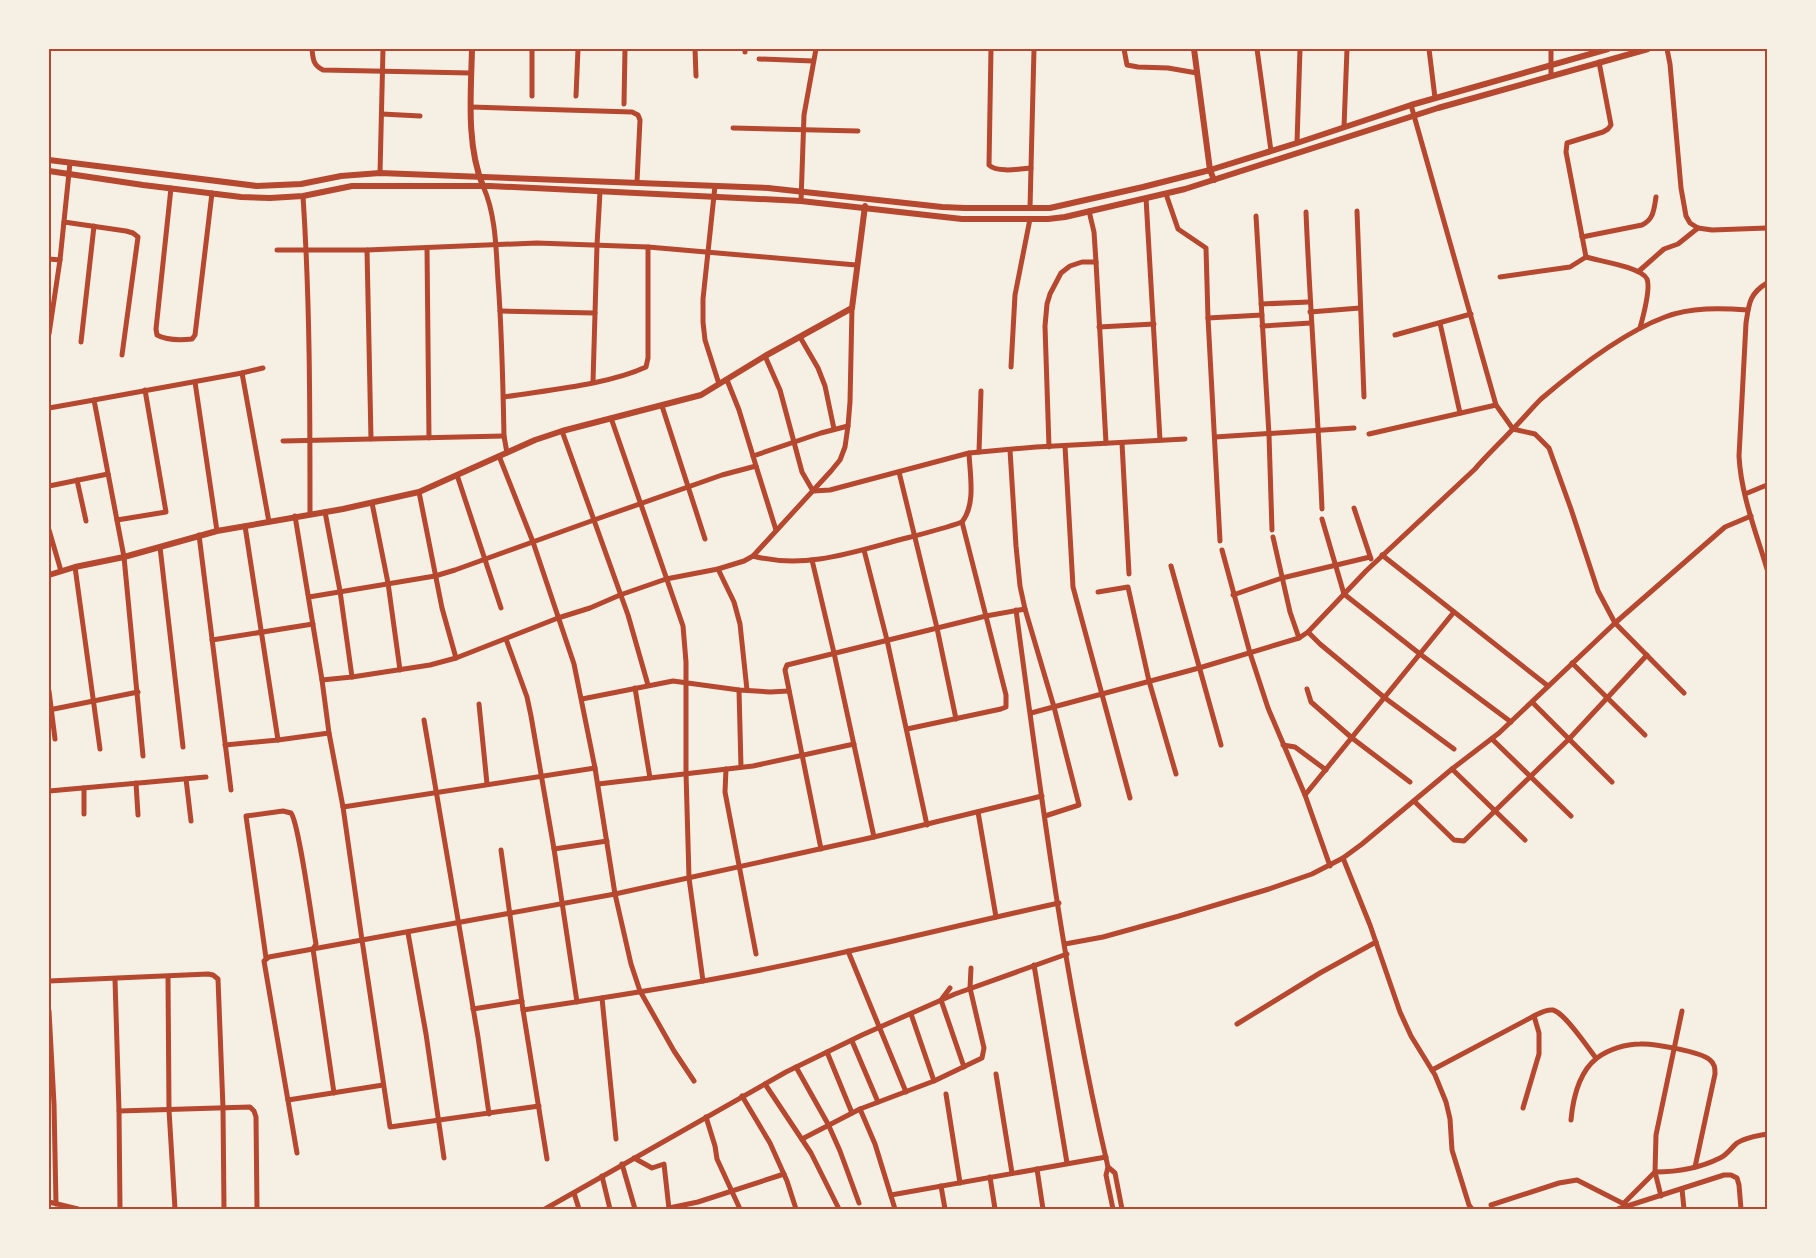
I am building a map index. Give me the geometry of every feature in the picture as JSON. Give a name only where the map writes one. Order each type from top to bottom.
[{"type":"street","points":[[312,49],[313,61],[317,67],[323,70],[471,73]]},
{"type":"street","points":[[380,172],[382,49]]},
{"type":"street","points":[[472,49],[471,107],[474,155],[479,176],[491,205],[496,244],[504,397],[504,436],[508,452]]},
{"type":"street","points":[[532,49],[532,96]]},
{"type":"street","points":[[576,96],[578,49]]},
{"type":"street","points":[[624,104],[625,49]]},
{"type":"street","points":[[695,49],[696,76]]},
{"type":"street","points":[[801,201],[803,128],[806,99],[816,49]]},
{"type":"street","points":[[991,49],[989,164],[992,168],[998,169],[1031,168]]},
{"type":"street","points":[[1030,208],[1034,49]]},
{"type":"street","points":[[1124,49],[1127,65],[1168,68],[1197,73]]},
{"type":"street","points":[[1194,49],[1210,170],[1214,180]]},
{"type":"street","points":[[1257,49],[1271,151]]},
{"type":"street","points":[[1297,143],[1300,49]]},
{"type":"street","points":[[1344,127],[1347,49]]},
{"type":"street","points":[[1429,49],[1435,98]]},
{"type":"street","points":[[1551,49],[1551,76]]},
{"type":"street","points":[[49,160],[240,186],[301,184],[341,176],[380,172],[637,182],[802,191],[965,208],[1050,208],[1143,188],[1210,170],[1411,105],[1608,49]]},
{"type":"street","points":[[49,171],[171,188],[270,198],[303,196],[352,186],[483,186],[801,201],[962,219],[1056,218],[1166,194],[1414,115],[1648,49]]},
{"type":"street","points":[[1667,49],[1681,188],[1686,216],[1690,223],[1698,228],[1712,230],[1767,228]]},
{"type":"street","points":[[758,59],[813,61]]},
{"type":"street","points":[[1586,257],[1566,147],[1568,143],[1603,132],[1608,129],[1610,124],[1599,62]]},
{"type":"street","points":[[1411,105],[1496,405],[1513,430],[1535,434],[1549,448],[1598,591],[1615,623],[1684,693]]},
{"type":"street","points":[[471,107],[632,112],[638,115],[640,120],[637,182]]},
{"type":"street","points":[[382,114],[420,116]]},
{"type":"street","points":[[733,128],[803,128],[858,131]]},
{"type":"street","points":[[49,334],[60,260],[70,163]]},
{"type":"street","points":[[301,184],[306,250],[310,514]]},
{"type":"street","points":[[715,186],[703,299],[703,322],[704,340],[719,384]]},
{"type":"street","points":[[171,188],[156,329],[157,334],[162,337],[187,340],[192,339],[195,335],[212,193]]},
{"type":"street","points":[[593,382],[600,192]]},
{"type":"street","points":[[1166,194],[1178,229],[1206,248],[1220,541]]},
{"type":"street","points":[[1582,237],[1642,225],[1648,222],[1652,216],[1656,197]]},
{"type":"street","points":[[322,680],[400,670],[456,658],[558,618],[666,579],[718,569],[744,561],[753,556],[840,460],[845,448],[850,402],[852,308],[866,198]]},
{"type":"street","points":[[1146,198],[1160,440]]},
{"type":"street","points":[[1089,211],[1094,232],[1106,444]]},
{"type":"street","points":[[1357,211],[1364,397]]},
{"type":"street","points":[[1306,212],[1309,302],[1319,430],[1322,509]]},
{"type":"street","points":[[1256,216],[1269,434],[1272,530]]},
{"type":"street","points":[[1010,367],[1015,295],[1030,219]]},
{"type":"street","points":[[64,222],[126,231],[138,237],[122,355]]},
{"type":"street","points":[[81,342],[94,226]]},
{"type":"street","points":[[1639,272],[1664,249],[1678,244],[1698,228]]},
{"type":"street","points":[[277,250],[367,250],[537,243],[648,247],[856,265]]},
{"type":"street","points":[[504,397],[593,382],[638,371],[646,367],[648,358],[648,247]]},
{"type":"street","points":[[428,248],[429,438]]},
{"type":"street","points":[[367,250],[371,439]]},
{"type":"street","points":[[1500,277],[1570,267],[1586,257],[1639,272],[1646,278],[1648,285],[1640,328]]},
{"type":"street","points":[[49,259],[60,260]]},
{"type":"street","points":[[1050,446],[1045,326],[1047,304],[1061,273],[1070,266],[1082,262],[1096,262]]},
{"type":"street","points":[[1767,283],[1753,294],[1748,310],[1739,456],[1744,494],[1767,569]]},
{"type":"street","points":[[1261,304],[1309,302]]},
{"type":"street","points":[[49,575],[75,567],[124,557],[199,535],[372,503],[419,492],[535,440],[562,431],[700,395],[765,356],[852,308]]},
{"type":"street","points":[[1310,312],[1360,308]]},
{"type":"street","points":[[1031,713],[1250,654],[1299,638],[1308,632],[1372,565],[1476,469],[1486,455],[1513,430],[1540,400],[1599,353],[1640,328],[1665,316],[1682,312],[1716,309],[1748,310]]},
{"type":"street","points":[[500,311],[595,313]]},
{"type":"street","points":[[1396,335],[1471,314]]},
{"type":"street","points":[[1208,318],[1262,316]]},
{"type":"street","points":[[1262,326],[1311,323]]},
{"type":"street","points":[[1440,323],[1460,413]]},
{"type":"street","points":[[1099,327],[1154,324]]},
{"type":"street","points":[[800,337],[818,368],[825,386],[834,429]]},
{"type":"street","points":[[765,356],[780,390],[802,472],[813,491]]},
{"type":"street","points":[[49,408],[263,368]]},
{"type":"street","points":[[242,373],[269,522]]},
{"type":"street","points":[[727,380],[739,410],[776,530]]},
{"type":"street","points":[[195,382],[217,531]]},
{"type":"street","points":[[117,520],[166,512],[145,390]]},
{"type":"street","points":[[979,452],[981,391]]},
{"type":"street","points":[[94,400],[124,557],[143,756]]},
{"type":"street","points":[[1369,434],[1496,405]]},
{"type":"street","points":[[662,406],[706,539]]},
{"type":"street","points":[[611,418],[683,626],[685,644],[689,878],[703,981]]},
{"type":"street","points":[[753,456],[848,426]]},
{"type":"street","points":[[1215,437],[1354,428]]},
{"type":"street","points":[[562,431],[620,595],[648,685]]},
{"type":"street","points":[[283,441],[504,436]]},
{"type":"street","points":[[813,491],[830,490],[969,453],[1050,446],[1186,439]]},
{"type":"street","points":[[1122,443],[1129,574]]},
{"type":"street","points":[[1064,446],[1073,587],[1130,798]]},
{"type":"street","points":[[1010,450],[1020,586],[1079,805],[1045,816]]},
{"type":"street","points":[[753,556],[772,561],[812,560],[864,550],[962,522],[967,516],[970,507],[969,453]]},
{"type":"street","points":[[499,456],[533,542],[574,664],[598,784],[615,894],[631,964],[640,991],[674,1051],[694,1081]]},
{"type":"street","points":[[309,597],[435,576],[722,475],[756,466]]},
{"type":"street","points":[[899,472],[937,628],[956,719]]},
{"type":"street","points":[[49,486],[108,474]]},
{"type":"street","points":[[457,475],[501,608]]},
{"type":"street","points":[[77,480],[86,521]]},
{"type":"street","points":[[1744,494],[1767,485]]},
{"type":"street","points":[[419,492],[442,608],[456,658]]},
{"type":"street","points":[[372,503],[388,583],[400,670]]},
{"type":"street","points":[[1354,508],[1372,565]]},
{"type":"street","points":[[325,512],[340,591],[352,677]]},
{"type":"street","points":[[296,516],[343,807],[390,1127],[438,1122],[539,1106]]},
{"type":"street","points":[[1065,944],[1179,916],[1269,889],[1330,866],[1343,858],[1452,769],[1492,739],[1615,623],[1725,527],[1751,516]]},
{"type":"street","points":[[1322,519],[1344,594],[1511,722]]},
{"type":"street","points":[[907,729],[1006,707],[1006,695],[962,522]]},
{"type":"street","points":[[245,526],[278,740]]},
{"type":"street","points":[[49,530],[61,571]]},
{"type":"street","points":[[199,535],[231,790]]},
{"type":"street","points":[[1273,537],[1282,578],[1299,638]]},
{"type":"street","points":[[160,546],[183,747]]},
{"type":"street","points":[[864,550],[887,640],[927,825]]},
{"type":"street","points":[[1222,550],[1250,654],[1268,708],[1305,795],[1330,866]]},
{"type":"street","points":[[1382,556],[1548,686]]},
{"type":"street","points":[[1233,595],[1282,578],[1370,557]]},
{"type":"street","points":[[812,560],[874,837]]},
{"type":"street","points":[[1171,566],[1221,746]]},
{"type":"street","points":[[75,567],[100,748]]},
{"type":"street","points":[[718,569],[734,602],[740,624],[747,690]]},
{"type":"street","points":[[1098,592],[1128,587],[1149,681],[1176,774]]},
{"type":"street","points":[[821,849],[785,670],[788,665],[986,616],[1025,609]]},
{"type":"street","points":[[1016,610],[1058,903],[1087,1075],[1108,1167],[1106,1175],[1113,1209]]},
{"type":"street","points":[[1305,795],[1454,612]]},
{"type":"street","points":[[212,640],[313,624]]},
{"type":"street","points":[[1308,632],[1385,698],[1454,749]]},
{"type":"street","points":[[506,639],[527,697],[554,849],[577,1002]]},
{"type":"street","points":[[1414,801],[1454,840],[1459,841],[1470,837],[1569,739],[1647,655]]},
{"type":"street","points":[[1572,664],[1645,735]]},
{"type":"street","points":[[582,699],[673,681],[685,681],[739,690],[790,691]]},
{"type":"street","points":[[635,688],[650,778]]},
{"type":"street","points":[[1306,689],[1311,702],[1352,738],[1410,782]]},
{"type":"street","points":[[739,690],[741,767]]},
{"type":"street","points":[[49,691],[54,739]]},
{"type":"street","points":[[50,709],[138,692]]},
{"type":"street","points":[[1532,702],[1612,782]]},
{"type":"street","points":[[479,704],[487,784]]},
{"type":"street","points":[[424,720],[489,1114]]},
{"type":"street","points":[[225,745],[330,733]]},
{"type":"street","points":[[1492,739],[1571,816]]},
{"type":"street","points":[[598,784],[767,764],[854,744]]},
{"type":"street","points":[[1283,745],[1295,747],[1326,770]]},
{"type":"street","points":[[343,807],[595,768]]},
{"type":"street","points":[[726,769],[724,792],[756,954]]},
{"type":"street","points":[[1452,769],[1525,840]]},
{"type":"street","points":[[49,791],[206,777]]},
{"type":"street","points":[[186,779],[191,821]]},
{"type":"street","points":[[136,783],[138,815]]},
{"type":"street","points":[[84,788],[84,814]]},
{"type":"street","points":[[266,958],[615,894],[927,825],[1042,796]]},
{"type":"street","points":[[297,1153],[264,963],[266,958],[246,816],[283,811],[291,812],[293,816],[316,944],[313,949],[334,1093]]},
{"type":"street","points":[[978,812],[996,917]]},
{"type":"street","points":[[554,849],[607,841]]},
{"type":"street","points":[[501,850],[523,1010],[547,1160]]},
{"type":"street","points":[[1343,858],[1376,942],[1400,1012],[1411,1036],[1432,1070],[1446,1102],[1450,1119],[1452,1150],[1469,1205],[1472,1209]]},
{"type":"street","points":[[523,1010],[703,981],[848,951],[1058,903]]},
{"type":"street","points":[[408,933],[426,1034],[444,1158]]},
{"type":"street","points":[[1237,1024],[1376,942]]},
{"type":"street","points":[[848,951],[881,1027],[906,1092]]},
{"type":"street","points":[[547,1209],[706,1116],[796,1067],[941,1000],[1067,954]]},
{"type":"street","points":[[1034,965],[1068,1163]]},
{"type":"street","points":[[802,1139],[860,1109],[934,1082],[982,1058],[984,1053],[970,988],[971,968]]},
{"type":"street","points":[[49,981],[208,974],[218,979],[223,1108],[224,1209]]},
{"type":"street","points":[[168,977],[169,1110],[175,1209]]},
{"type":"street","points":[[115,979],[120,1111],[120,1209]]},
{"type":"street","points":[[941,1000],[950,988]]},
{"type":"street","points":[[602,998],[616,1139]]},
{"type":"street","points":[[941,1000],[964,1068]]},
{"type":"street","points":[[473,1009],[522,1001]]},
{"type":"street","points":[[1432,1070],[1534,1016],[1552,1010],[1559,1013],[1576,1031],[1596,1058]]},
{"type":"street","points":[[49,1011],[56,1204]]},
{"type":"street","points":[[1662,1196],[1655,1172],[1656,1135],[1682,1011]]},
{"type":"street","points":[[911,1014],[934,1082]]},
{"type":"street","points":[[1523,1108],[1539,1054],[1539,1033],[1534,1016]]},
{"type":"street","points":[[852,1041],[878,1102]]},
{"type":"street","points":[[1571,1120],[1573,1099],[1578,1084],[1596,1058],[1609,1050],[1642,1043],[1706,1056],[1715,1066],[1713,1090],[1695,1167]]},
{"type":"street","points":[[827,1052],[852,1113]]},
{"type":"street","points":[[796,1067],[828,1124],[859,1203]]},
{"type":"street","points":[[996,1074],[1012,1173]]},
{"type":"street","points":[[765,1084],[802,1139],[839,1209]]},
{"type":"street","points":[[288,1100],[383,1085]]},
{"type":"street","points":[[946,1094],[960,1183]]},
{"type":"street","points":[[742,1096],[770,1143],[784,1174],[796,1209]]},
{"type":"street","points":[[120,1111],[223,1108],[250,1108],[254,1110],[256,1117],[257,1209]]},
{"type":"street","points":[[860,1109],[875,1144],[895,1209]]},
{"type":"street","points":[[706,1116],[715,1146],[716,1160],[740,1209]]},
{"type":"street","points":[[1655,1172],[1668,1172],[1695,1167],[1722,1158],[1737,1143],[1748,1138],[1767,1134]]},
{"type":"street","points":[[892,1195],[1106,1157]]},
{"type":"street","points":[[634,1158],[652,1168],[664,1164],[669,1208],[732,1192],[784,1174]]},
{"type":"street","points":[[622,1164],[635,1209]]},
{"type":"street","points":[[1108,1167],[1115,1173],[1122,1209]]},
{"type":"street","points":[[1037,1169],[1043,1209]]},
{"type":"street","points":[[49,1171],[55,1171]]},
{"type":"street","points":[[1627,1206],[1655,1172]]},
{"type":"street","points":[[1618,1209],[1724,1175],[1731,1175],[1736,1178],[1739,1185],[1741,1209]]},
{"type":"street","points":[[602,1176],[610,1209]]},
{"type":"street","points":[[990,1177],[995,1209]]},
{"type":"street","points":[[1491,1205],[1559,1183],[1577,1180],[1627,1206]]},
{"type":"street","points":[[941,1186],[945,1209]]},
{"type":"street","points":[[1682,1189],[1684,1209]]},
{"type":"street","points":[[574,1193],[579,1209]]},
{"type":"street","points":[[49,1202],[78,1209]]},
{"type":"street","points":[[698,1202],[700,1209]]}]
